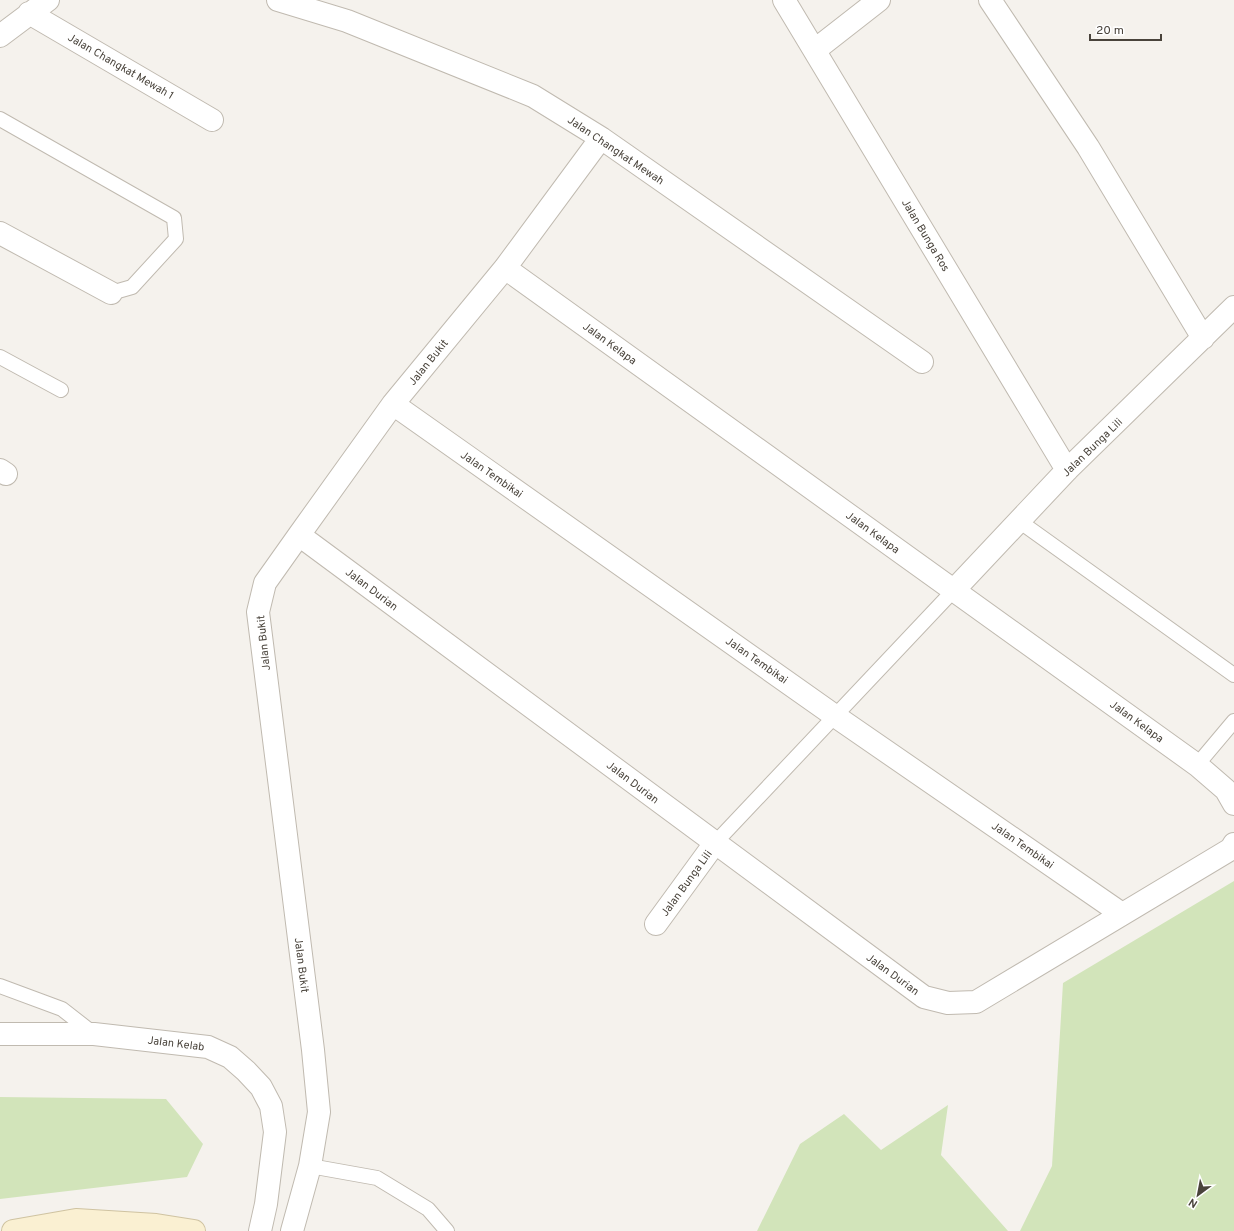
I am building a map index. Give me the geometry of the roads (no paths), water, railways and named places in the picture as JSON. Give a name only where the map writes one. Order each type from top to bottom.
[{"type":"main road","points":[[13,1231],[76,1220],[156,1225],[194,1231]]},
{"type":"street","points":[[0,36],[48,0]]},
{"type":"street","name":"Jalan Changkat Mewah","points":[[278,0],[347,22],[533,96],[601,138],[922,362]]},
{"type":"street","name":"Jalan Bunga Ros","points":[[784,0],[1067,470]]},
{"type":"street","points":[[815,50],[879,0]]},
{"type":"street","points":[[990,0],[1088,147],[1203,338]]},
{"type":"street","name":"Jalan Changkat Mewah 1","points":[[29,13],[212,120]]},
{"type":"street","name":"Jalan Bukit","points":[[292,1231],[310,1166],[319,1112],[313,1050],[258,612],[265,583],[394,404],[506,268],[601,138]]},
{"type":"street","points":[[0,233],[111,294]]},
{"type":"street","name":"Jalan Kelapa","points":[[506,268],[1197,765],[1226,790],[1234,804]]},
{"type":"street","name":"Jalan Bunga Lili","points":[[954,590],[1067,470],[1234,308]]},
{"type":"street","name":"Jalan Tembikai","points":[[394,404],[835,716],[1122,914]]},
{"type":"street","name":"Jalan Durian","points":[[299,534],[924,997],[948,1003],[976,1002],[1122,914]]},
{"type":"street","name":"Jalan Bunga Lili","points":[[656,924],[715,843]]},
{"type":"street","points":[[1122,914],[1231,850],[1234,844]]},
{"type":"street","name":"Jalan Kelab","points":[[0,1034],[94,1034],[208,1047],[230,1056],[262,1087],[271,1106],[275,1132],[266,1204],[260,1231]]},
{"type":"lane","points":[[0,120],[174,218],[176,239],[132,287],[111,294]]},
{"type":"lane","points":[[0,357],[61,390]]},
{"type":"lane","points":[[1019,521],[1234,675]]},
{"type":"lane","points":[[715,843],[954,590]]},
{"type":"lane","points":[[1197,765],[1234,721]]},
{"type":"lane","points":[[0,986],[62,1009],[94,1034]]},
{"type":"lane","points":[[310,1166],[377,1178],[428,1209],[447,1231]]}]
